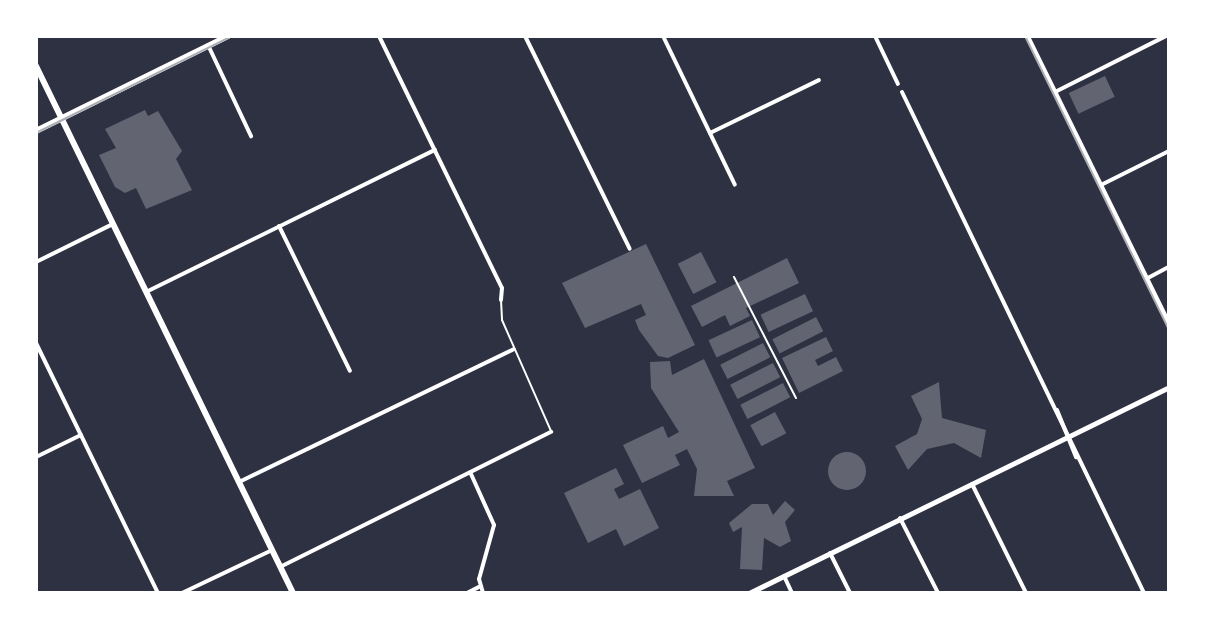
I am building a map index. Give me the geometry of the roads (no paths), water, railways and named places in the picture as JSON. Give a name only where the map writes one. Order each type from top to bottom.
[{"type":"main road","points":[[36,131],[216,39],[228,36]]},
{"type":"main road","points":[[36,66],[293,593]]},
{"type":"street","points":[[379,36],[502,288],[501,300]]},
{"type":"street","points":[[525,36],[630,249]]},
{"type":"street","points":[[663,36],[735,185]]},
{"type":"street","points":[[875,36],[898,84]]},
{"type":"street","points":[[1027,36],[1169,325]]},
{"type":"street","points":[[1055,92],[1166,36]]},
{"type":"street","points":[[208,45],[251,136]]},
{"type":"street","points":[[710,133],[819,80]]},
{"type":"street","points":[[902,92],[1144,593]]},
{"type":"street","points":[[146,292],[435,150]]},
{"type":"street","points":[[1101,185],[1169,151]]},
{"type":"street","points":[[36,262],[113,224]]},
{"type":"street","points":[[279,226],[350,371]]},
{"type":"street","points":[[1146,279],[1169,267]]},
{"type":"street","points":[[36,343],[158,593]]},
{"type":"street","points":[[239,482],[514,349]]},
{"type":"street","points":[[749,593],[1169,387]]},
{"type":"street","points":[[280,567],[551,432]]},
{"type":"street","points":[[36,457],[81,435]]},
{"type":"street","points":[[471,474],[494,525],[480,587],[483,593]]},
{"type":"street","points":[[972,484],[1026,593]]},
{"type":"street","points":[[900,518],[938,593]]},
{"type":"street","points":[[182,593],[272,550]]},
{"type":"street","points":[[830,553],[850,593]]},
{"type":"street","points":[[784,576],[792,593]]},
{"type":"street","points":[[467,593],[480,587]]},
{"type":"lane","points":[[734,277],[796,398]]},
{"type":"lane","points":[[501,300],[514,349],[551,432]]},
{"type":"tram line","points":[[36,133],[232,36]]},
{"type":"tram line","points":[[1025,36],[1169,330]]}]
